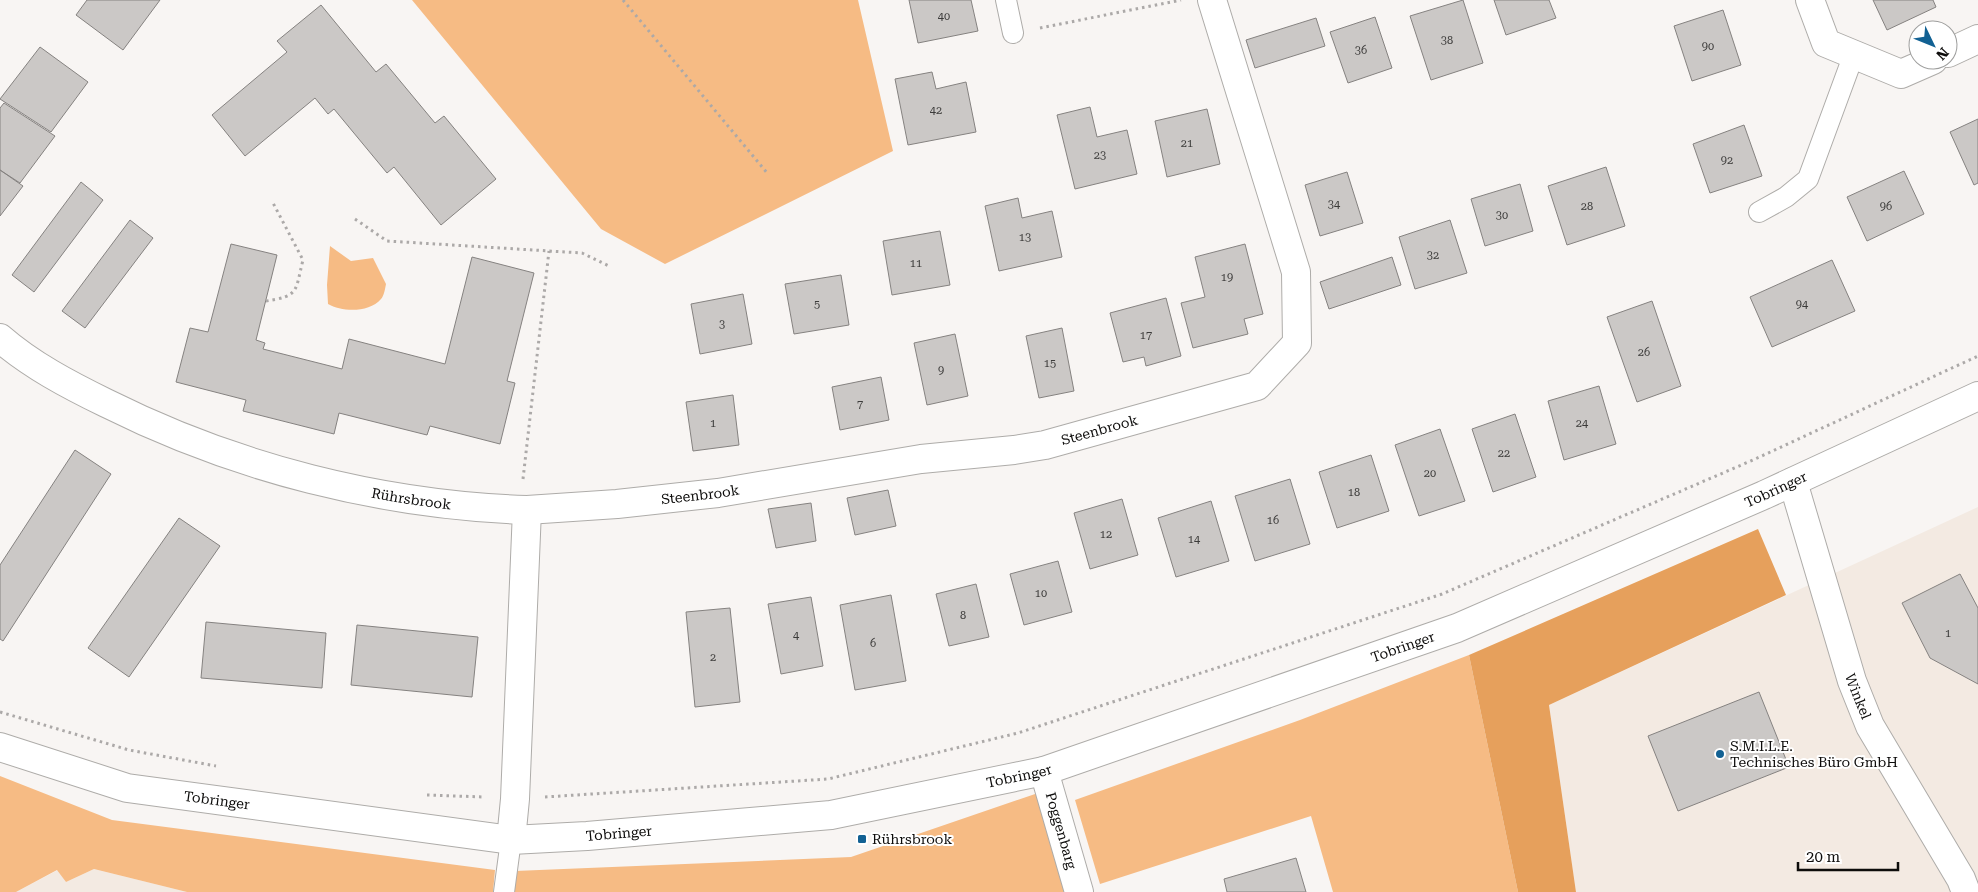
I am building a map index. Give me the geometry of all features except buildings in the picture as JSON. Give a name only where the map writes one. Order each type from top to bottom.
[{"type":"street","name":"Steenbrook","points":[[523,510],[618,504],[718,493],[921,459],[1014,450],[1045,444],[1256,386],[1297,343],[1296,272],[1212,0]]},
{"type":"street","points":[[1810,0],[1826,43],[1901,74],[1910,70]]},
{"type":"street","points":[[1958,48],[1978,39]]},
{"type":"street","name":"Rührsbrook","points":[[0,338],[64,382],[147,424],[232,457],[352,490],[479,508],[523,510]]},
{"type":"street","name":"Tobringer","points":[[0,747],[127,788],[511,840],[586,836],[831,815],[1044,771],[1457,628],[1793,482],[1978,396]]},
{"type":"street","name":"Winkel","points":[[1793,482],[1852,681],[1870,726],[1961,879],[1966,892]]},
{"type":"street","points":[[511,840],[515,799],[523,510]]},
{"type":"street","name":"Poggenbarg","points":[[1044,771],[1079,892]]},
{"type":"lane","points":[[1006,0],[1013,34]]},
{"type":"lane","points":[[1758,212],[1786,197],[1808,179],[1854,54]]},
{"type":"lane","points":[[504,892],[511,840]]},
{"type":"path","points":[[623,0],[768,174]]},
{"type":"path","points":[[1013,34],[1182,0]]},
{"type":"path","points":[[266,301],[287,298],[295,290],[303,260],[272,201]]},
{"type":"path","points":[[355,219],[388,240],[582,253],[609,266]]},
{"type":"path","points":[[523,510],[549,251]]},
{"type":"path","points":[[419,795],[515,799],[828,779],[1018,733],[1442,594],[1753,460],[1978,356]]},
{"type":"path","points":[[0,712],[129,750],[226,768]]},
{"type":"shaded area","points":[[412,0],[858,0],[893,151],[665,264],[601,229]]},
{"type":"shaded area","points":[[330,246],[351,261],[373,258],[386,284],[383,296],[376,304],[363,309],[348,310],[328,304],[327,285]]},
{"type":"shaded area","points":[[1978,507],[1978,892],[1576,892],[1549,705]]},
{"type":"shaded area","points":[[1758,529],[1786,595],[1549,705],[1576,892],[1518,892],[1469,655]]},
{"type":"shaded area","points":[[1469,655],[1518,892],[1333,892],[1311,816],[1100,884],[1075,800],[1300,720]]},
{"type":"shaded area","points":[[0,776],[112,820],[495,870],[493,892],[187,892],[94,869],[66,882],[57,870],[16,892],[0,892]]},
{"type":"shaded area","points":[[1041,792],[1068,892],[514,892],[515,871],[851,857]]},
{"type":"shaded area","points":[[94,869],[187,892],[16,892],[58,870],[66,882]]},
{"type":"place","name":"S.M.I.L.E. Technisches Büro GmbH","points":[[1720,754]]},
{"type":"place","name":"Rührsbrook","points":[[862,839]]}]
